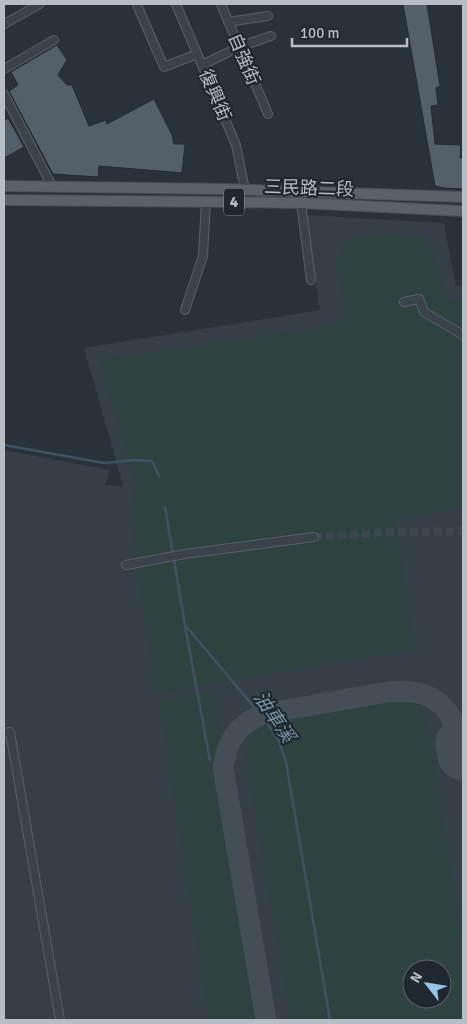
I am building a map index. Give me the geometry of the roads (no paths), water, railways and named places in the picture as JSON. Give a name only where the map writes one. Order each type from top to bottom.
[{"type":"main road","name":"三民路二段","points":[[4,186],[245,190],[463,197]]},
{"type":"main road","name":"三民路二段","points":[[4,200],[301,203],[463,211]]},
{"type":"lane","points":[[4,24],[40,4]]},
{"type":"lane","name":"復興街","points":[[176,4],[236,145],[245,190]]},
{"type":"lane","name":"自強街","points":[[220,4],[268,114]]},
{"type":"lane","points":[[137,5],[164,67],[197,54]]},
{"type":"lane","points":[[228,22],[268,16]]},
{"type":"lane","points":[[202,65],[239,47],[271,36]]},
{"type":"lane","points":[[4,69],[54,40]]},
{"type":"lane","points":[[4,94],[52,186]]},
{"type":"lane","points":[[185,310],[203,256],[206,202]]},
{"type":"lane","points":[[301,203],[311,280]]},
{"type":"lane","points":[[404,302],[419,299],[424,312],[463,335]]},
{"type":"lane","points":[[126,565],[185,554],[314,537]]},
{"type":"lane","points":[[4,733],[10,732],[60,1020]]},
{"type":"waterway","name":"油車溪","points":[[4,445],[104,463],[135,460],[152,461],[159,476]]},
{"type":"waterway","name":"油車溪","points":[[165,507],[185,625],[265,720],[279,741],[286,762],[330,1020]]},
{"type":"waterway","points":[[185,626],[210,760]]},
{"type":"tunnel","points":[[314,537],[391,532],[463,531]]}]
